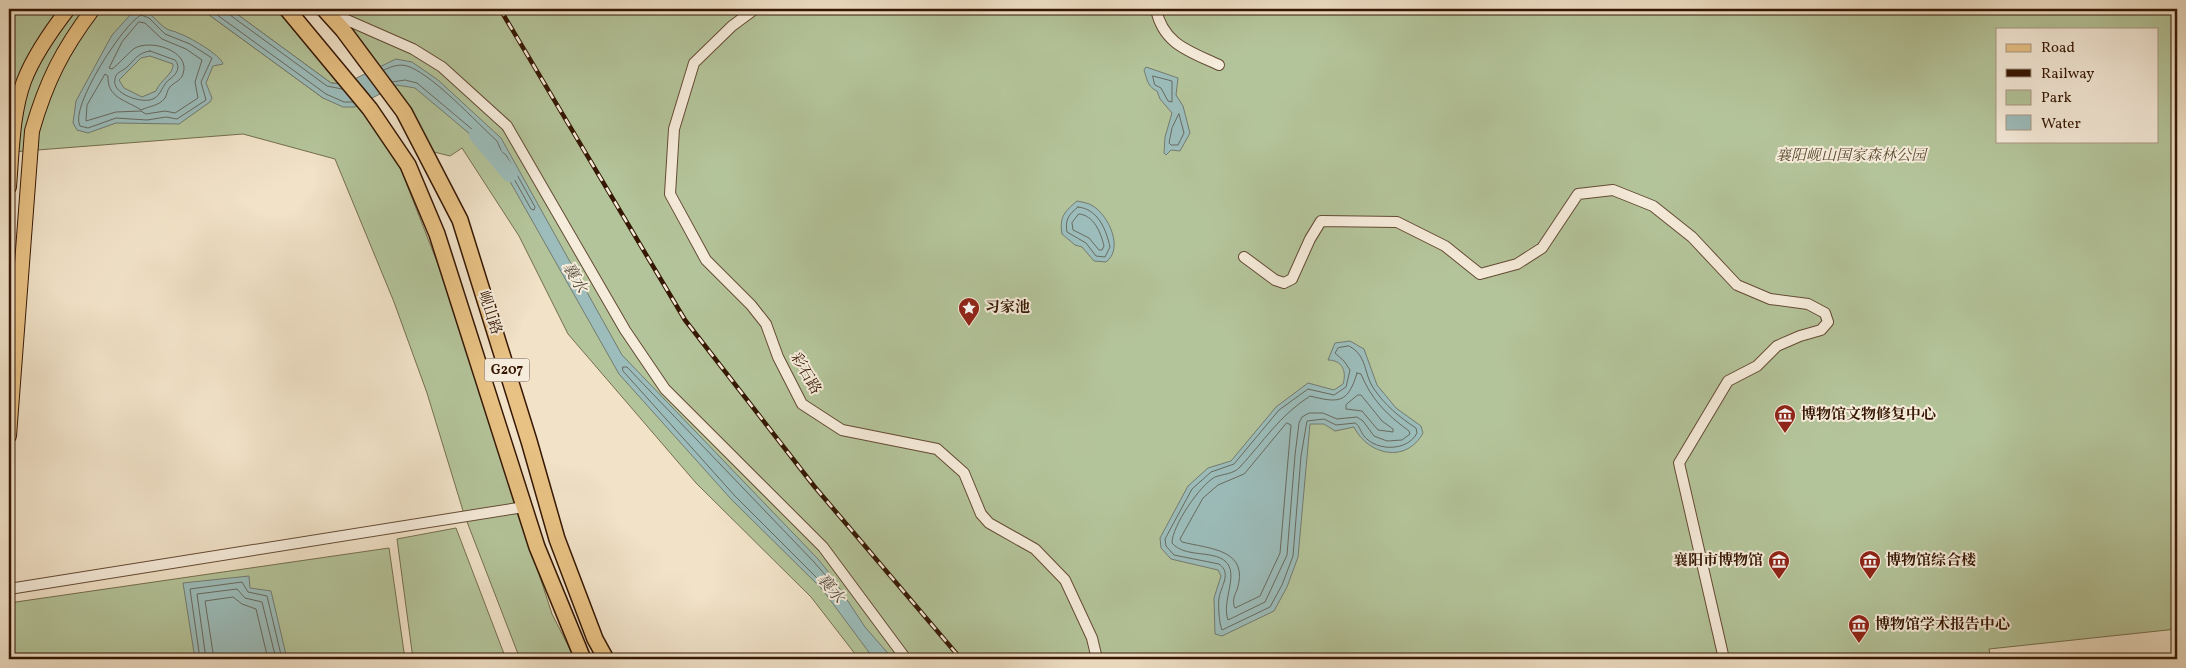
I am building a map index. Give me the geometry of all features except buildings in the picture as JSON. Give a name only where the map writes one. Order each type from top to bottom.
[{"type":"highway","name":"岘山路","points":[[287,9],[370,109],[408,165],[437,234],[537,547],[583,659]]},
{"type":"highway","name":"岘山路","points":[[324,9],[349,37],[404,112],[426,150],[460,220],[529,441],[557,539],[595,638],[606,659]]},
{"type":"main road","points":[[9,187],[14,120],[24,81],[48,36],[68,9]]},
{"type":"main road","points":[[9,436],[32,131],[43,92],[65,49],[93,9]]},
{"type":"street","points":[[324,9],[413,49],[442,67],[506,126],[625,330],[665,390],[823,547],[906,659]]},
{"type":"street","name":"彩石路","points":[[755,9],[732,26],[694,63],[674,129],[670,194],[706,260],[751,305],[766,324],[778,358],[802,404],[842,430],[937,449],[964,473],[981,514],[989,523],[1035,549],[1065,580],[1092,638],[1097,659]]},
{"type":"street","points":[[1156,9],[1159,22],[1165,34],[1177,43],[1219,65]]},
{"type":"street","points":[[1244,257],[1275,280],[1284,283],[1292,279],[1310,239],[1321,221],[1397,222],[1445,246],[1480,274],[1517,264],[1542,248],[1578,194],[1613,190],[1653,206],[1692,237],[1737,285],[1770,299],[1808,304],[1825,314],[1828,322],[1821,330],[1800,336],[1777,346],[1757,366],[1728,381],[1679,463],[1724,659]]},
{"type":"street","points":[[9,589],[524,507]]},
{"type":"green space","points":[[9,9],[201,9],[323,98],[359,105],[400,167],[439,267],[552,614],[575,659],[520,659],[464,514],[427,393],[394,302],[335,159],[243,134],[12,152],[9,187]]},
{"type":"green space","points":[[230,9],[287,9],[344,84],[331,83]]},
{"type":"green space","name":"襄阳岘山国家森林公园","points":[[324,9],[2177,9],[2177,629],[1989,649],[1991,659],[859,659],[811,597],[696,483],[568,334],[519,236],[462,148],[450,156],[426,150]]},
{"type":"green space","points":[[456,528],[506,659],[413,659],[397,539]]},
{"type":"green space","points":[[389,548],[405,659],[9,659],[9,603]]},
{"type":"water","points":[[143,9],[168,30],[196,42],[221,60],[223,64],[213,66],[206,83],[212,98],[210,102],[179,124],[116,123],[88,133],[77,130],[73,123],[76,101],[112,35],[132,13]],"holes":[[[150,56],[173,64],[173,68],[156,91],[142,97],[124,88],[119,80],[141,58]]]},
{"type":"water","name":"襄水","points":[[201,9],[230,9],[331,83],[344,84],[396,59],[412,62],[438,80],[501,138],[622,355],[818,559],[865,627],[893,659],[874,659],[822,589],[731,499],[619,374],[495,155],[415,88],[397,85],[355,107],[343,107],[323,98]]},
{"type":"water","points":[[1146,67],[1178,78],[1176,95],[1183,106],[1190,133],[1180,151],[1171,150],[1166,155],[1164,153],[1165,137],[1172,113],[1160,99],[1157,91],[1148,83],[1144,70]]},
{"type":"water","points":[[1077,201],[1093,206],[1109,225],[1114,241],[1114,249],[1106,262],[1094,261],[1082,247],[1075,245],[1062,234],[1062,219],[1069,208]]},
{"type":"water","points":[[1350,341],[1364,349],[1377,385],[1396,408],[1421,426],[1423,433],[1416,443],[1407,449],[1387,452],[1368,444],[1360,437],[1354,427],[1335,431],[1324,424],[1310,424],[1298,557],[1287,587],[1274,611],[1222,636],[1215,634],[1214,598],[1221,576],[1218,570],[1171,559],[1161,548],[1160,538],[1188,486],[1208,468],[1231,461],[1276,407],[1308,383],[1334,390],[1343,384],[1344,371],[1342,367],[1333,360],[1328,360],[1335,343]]},
{"type":"water","points":[[249,576],[250,588],[271,591],[287,659],[195,659],[183,583]]},
{"type":"waterway","name":"襄水","points":[[477,135],[510,174]]},
{"type":"railway","points":[[500,9],[685,320],[814,486],[961,659]]},
{"type":"place","name":"习家池","points":[[969,327]]},
{"type":"place","name":"博物馆文物修复中心","points":[[1785,434]]},
{"type":"place","name":"襄阳市博物馆","points":[[1779,580]]},
{"type":"place","name":"博物馆综合楼","points":[[1870,580]]},
{"type":"place","name":"博物馆学术报告中心","points":[[1859,644]]}]
